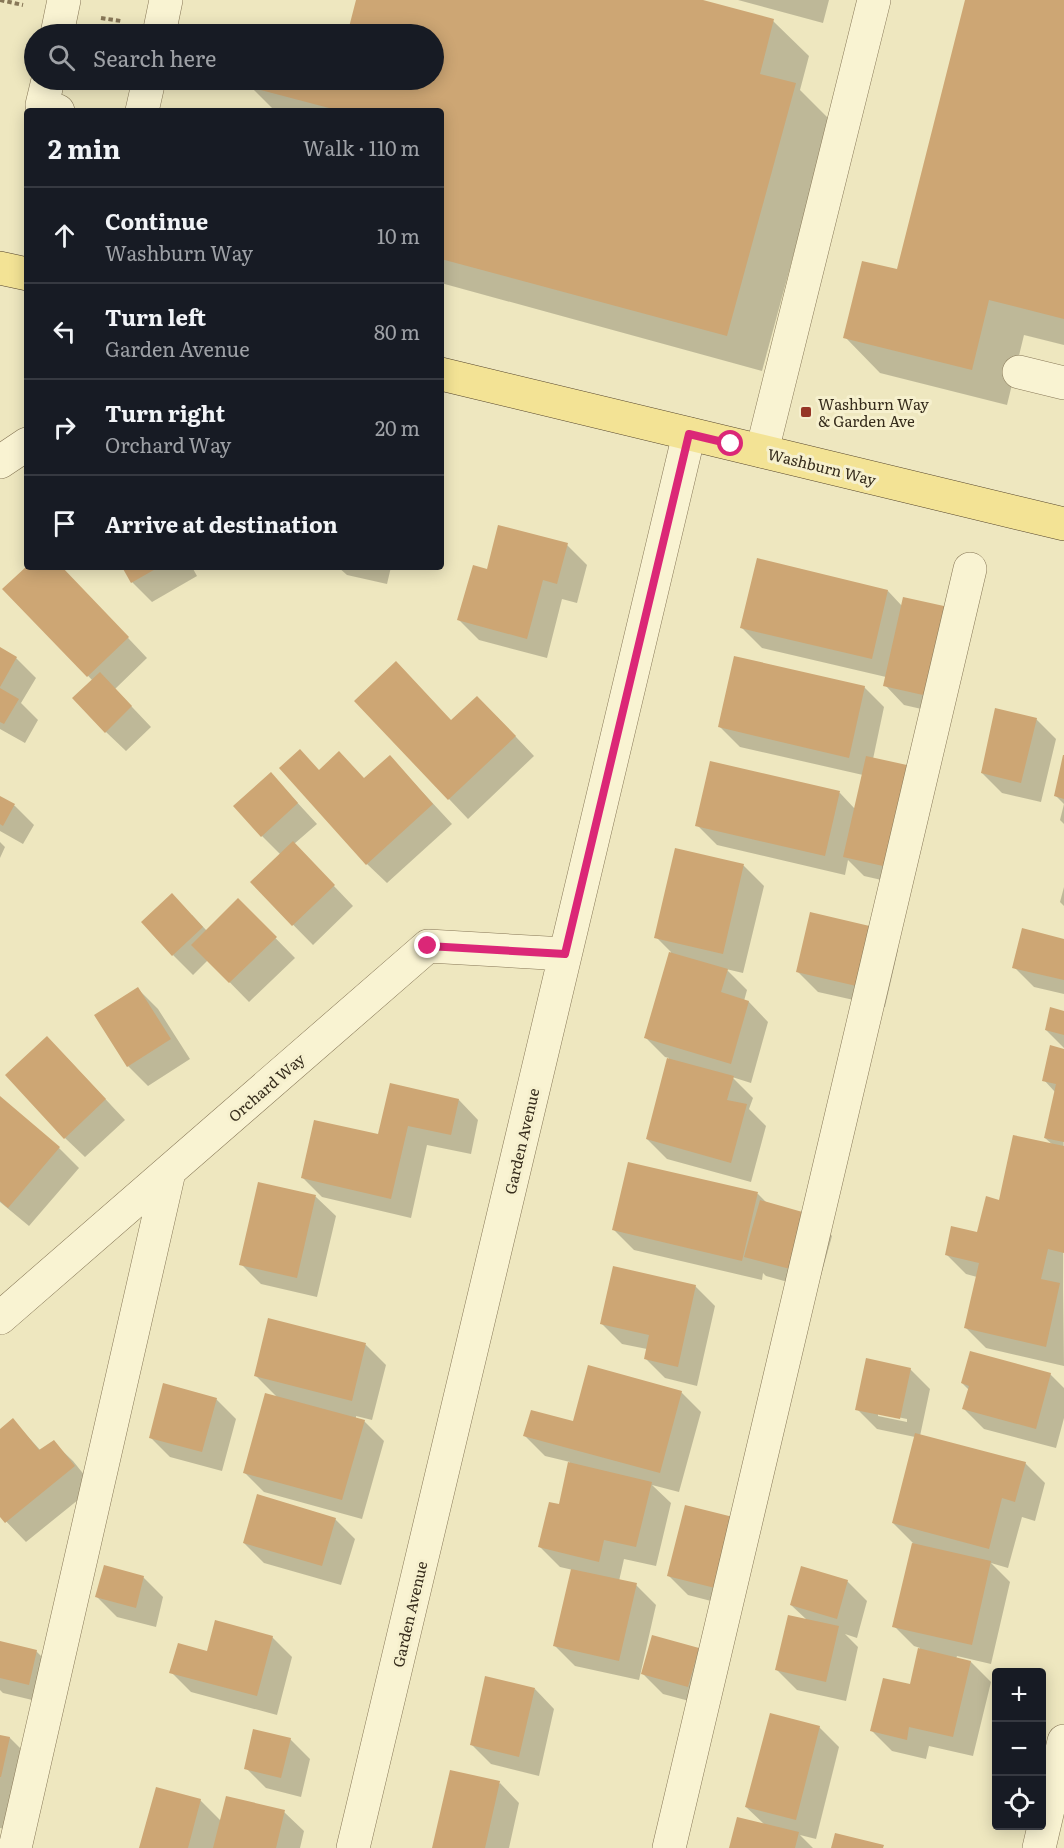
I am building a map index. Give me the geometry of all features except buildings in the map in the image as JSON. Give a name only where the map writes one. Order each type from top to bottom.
[{"type":"main road","points":[[0,268],[24,273]]},
{"type":"main road","name":"Washburn Way","points":[[444,375],[1064,524]]},
{"type":"street","points":[[59,24],[64,0]]},
{"type":"street","points":[[161,24],[166,0]]},
{"type":"street","points":[[762,451],[874,0]]},
{"type":"street","points":[[46,90],[42,105],[50,108]]},
{"type":"street","points":[[143,108],[147,90]]},
{"type":"street","points":[[1019,372],[1064,383]]},
{"type":"street","name":"Garden Avenue","points":[[353,1848],[689,434]]},
{"type":"street","points":[[0,462],[24,446]]},
{"type":"street","points":[[669,1848],[970,569]]},
{"type":"street","name":"Orchard Way","points":[[0,1318],[428,946],[565,954]]},
{"type":"street","points":[[15,1848],[169,1172]]},
{"type":"street","points":[[1039,1848],[1064,1741]]},
{"type":"place","name":"Washburn Way & Garden Ave","points":[[806,412]]},
{"type":"route","points":[[428,946],[565,954],[689,434],[731,444]]}]
